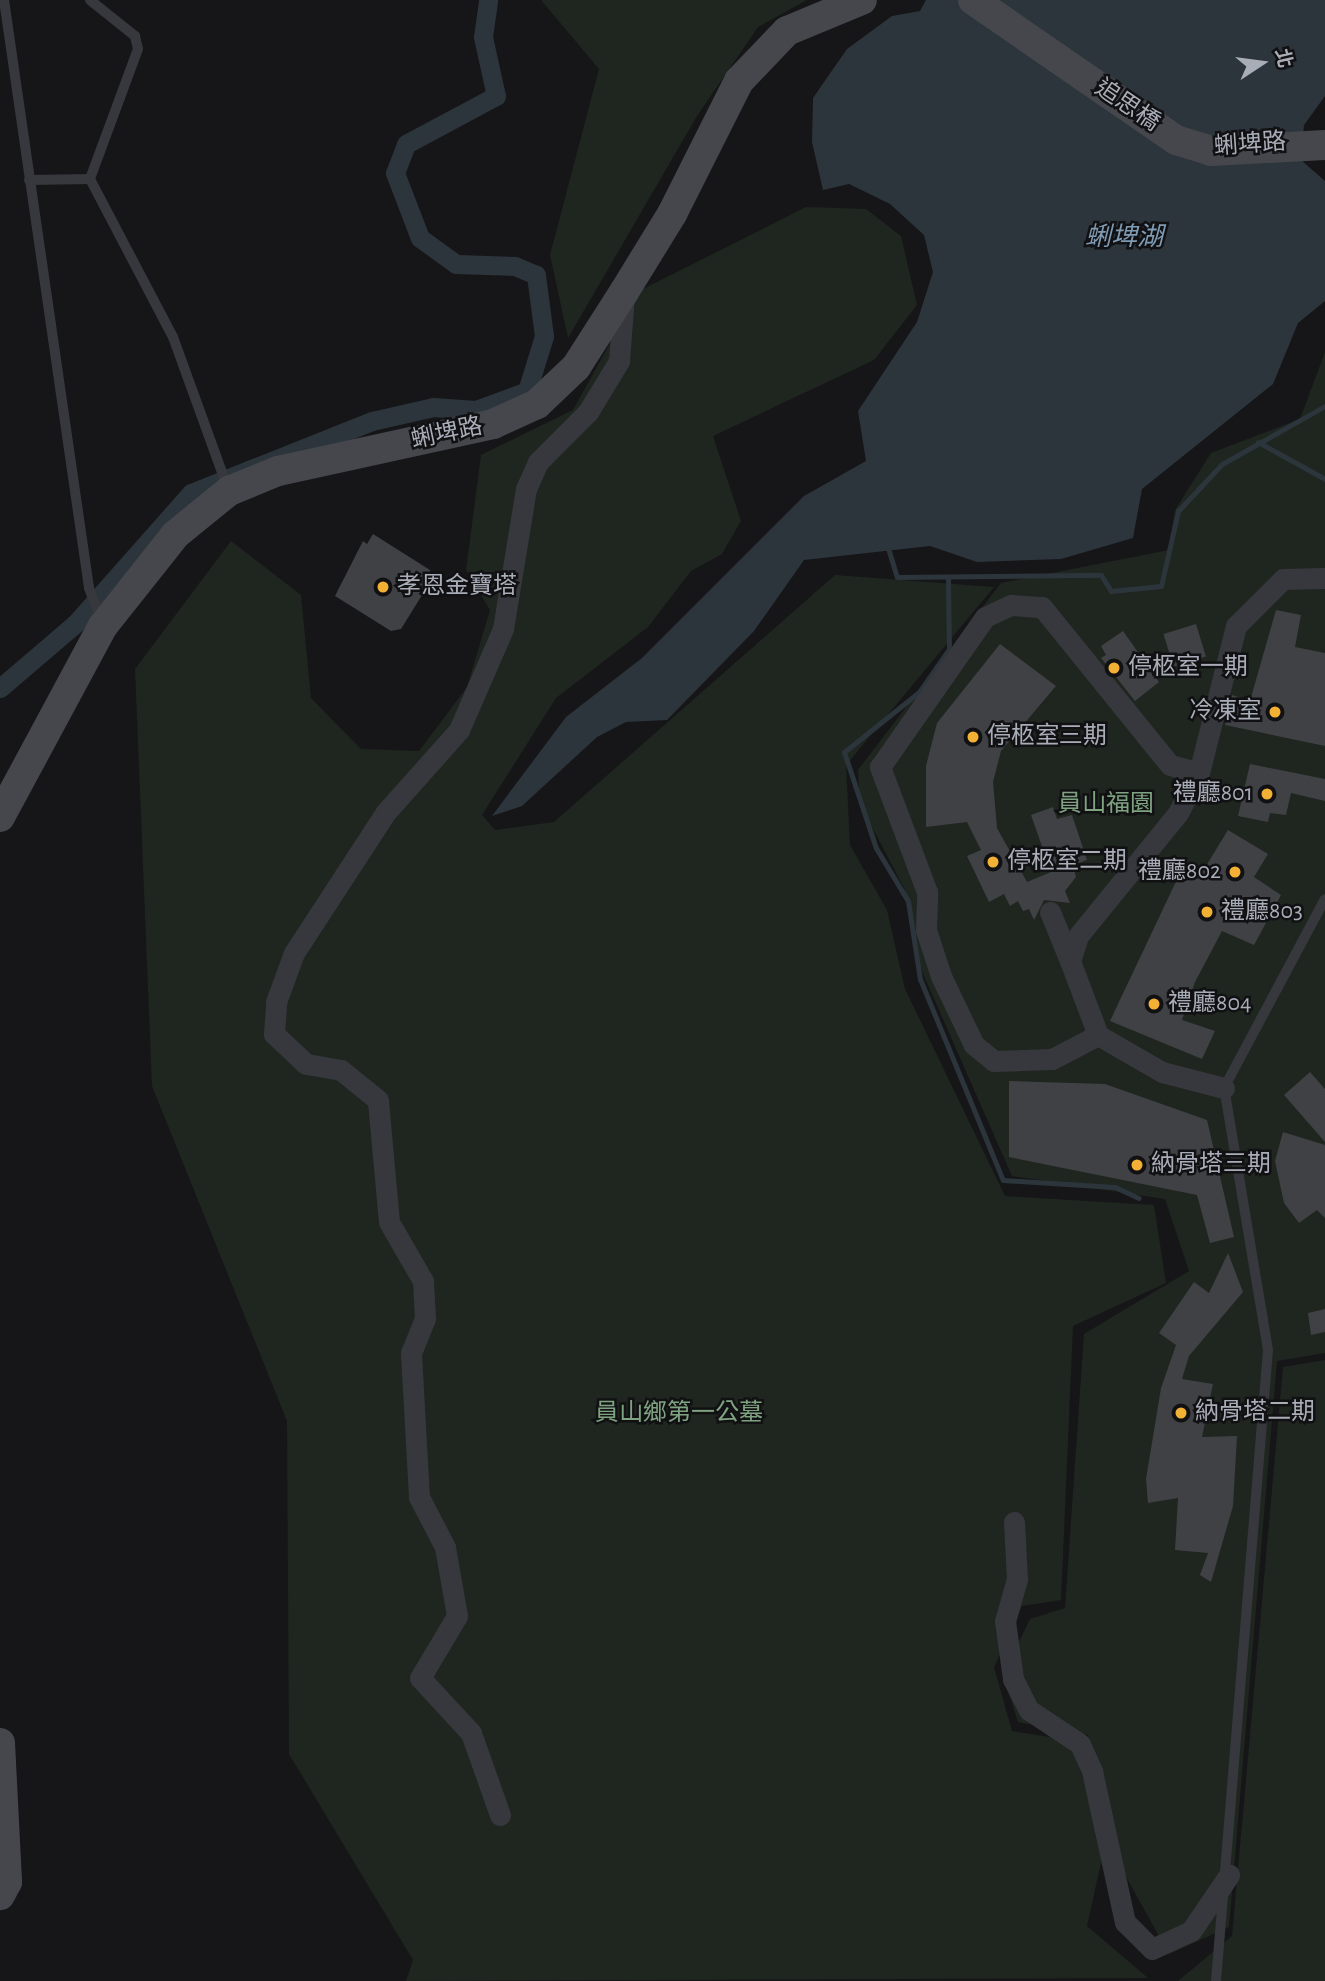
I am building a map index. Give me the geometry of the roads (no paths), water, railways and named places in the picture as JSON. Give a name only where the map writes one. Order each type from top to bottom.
[{"type":"street","name":"蜊埤路","points":[[0,817],[103,626],[175,535],[229,491],[278,471],[494,424],[537,404],[576,367],[624,292],[672,214],[739,81],[787,31],[862,0]]},
{"type":"street","name":"追思橋","points":[[973,0],[1177,140]]},
{"type":"street","name":"蜊埤路","points":[[1177,140],[1211,152],[1325,145]]},
{"type":"street","points":[[499,1815],[471,1733],[420,1678],[457,1616],[445,1548],[419,1497],[411,1353],[425,1319],[423,1281],[389,1222],[378,1100],[341,1070],[306,1064],[274,1034],[276,1002],[294,953],[386,812],[459,730],[503,629],[526,489],[538,462],[588,412],[619,361],[624,292]]},
{"type":"street","points":[[1070,961],[1077,936],[1178,813],[1199,773],[1236,626],[1283,579],[1325,578]]},
{"type":"street","points":[[1098,1035],[1052,1059],[994,1061],[974,1045],[941,976],[926,930],[927,892],[880,766],[985,617],[1011,605],[1042,607],[1170,765],[1199,773]]},
{"type":"street","points":[[1051,912],[1098,1035],[1162,1072],[1224,1088]]},
{"type":"street","points":[[1014,1522],[1017,1579],[1005,1622],[1013,1679],[1029,1710],[1080,1744],[1092,1771],[1125,1922],[1152,1949],[1191,1931],[1229,1875]]},
{"type":"street","points":[[0,1743],[7,1882],[0,1895]]},
{"type":"lane","points":[[4,0],[89,589],[103,626]]},
{"type":"lane","points":[[90,0],[135,36],[138,48],[90,179],[173,337],[229,491]]},
{"type":"lane","points":[[29,180],[90,179]]},
{"type":"lane","points":[[1216,1981],[1229,1875],[1268,1350],[1224,1088],[1325,900]]},
{"type":"water","name":"蜊埤湖","points":[[926,0],[1325,0],[1325,96],[1304,125],[1301,160],[1325,181],[1325,301],[1298,323],[1273,384],[1142,489],[1133,538],[1061,559],[977,562],[930,546],[804,560],[754,631],[667,720],[626,722],[597,737],[522,806],[492,816],[566,717],[642,658],[804,496],[866,461],[858,411],[917,322],[933,272],[924,235],[890,204],[849,184],[823,190],[812,142],[813,98],[847,49],[892,16],[920,11]]},
{"type":"waterway","points":[[0,688],[76,623],[191,493],[372,421],[433,407],[476,410],[527,391],[544,336],[536,275],[515,266],[456,264],[420,238],[395,173],[406,144],[496,96],[483,37],[488,0]]},
{"type":"waterway","points":[[888,548],[897,577],[1101,575],[1111,591],[1161,586],[1178,511],[1222,464],[1325,406]]},
{"type":"waterway","points":[[1258,442],[1325,479]]},
{"type":"waterway","points":[[948,579],[949,649],[919,692],[844,752],[876,848],[908,901],[920,979],[1003,1180],[1115,1187],[1139,1198]]},
{"type":"place","name":"孝恩金寶塔","points":[[383,587]]},
{"type":"place","name":"停柩室一期","points":[[1114,668]]},
{"type":"place","name":"冷凍室","points":[[1275,712]]},
{"type":"place","name":"停柩室三期","points":[[973,737]]},
{"type":"place","name":"禮廳801","points":[[1267,794]]},
{"type":"place","name":"停柩室二期","points":[[993,862]]},
{"type":"place","name":"禮廳802","points":[[1235,872]]},
{"type":"place","name":"禮廳803","points":[[1207,912]]},
{"type":"place","name":"禮廳804","points":[[1154,1004]]},
{"type":"place","name":"納骨塔三期","points":[[1137,1165]]},
{"type":"place","name":"納骨塔二期","points":[[1181,1413]]},
{"type":"park label","name":"員山福園","points":[[1106,805]]},
{"type":"park label","name":"員山鄉第一公墓","points":[[679,1414]]}]
